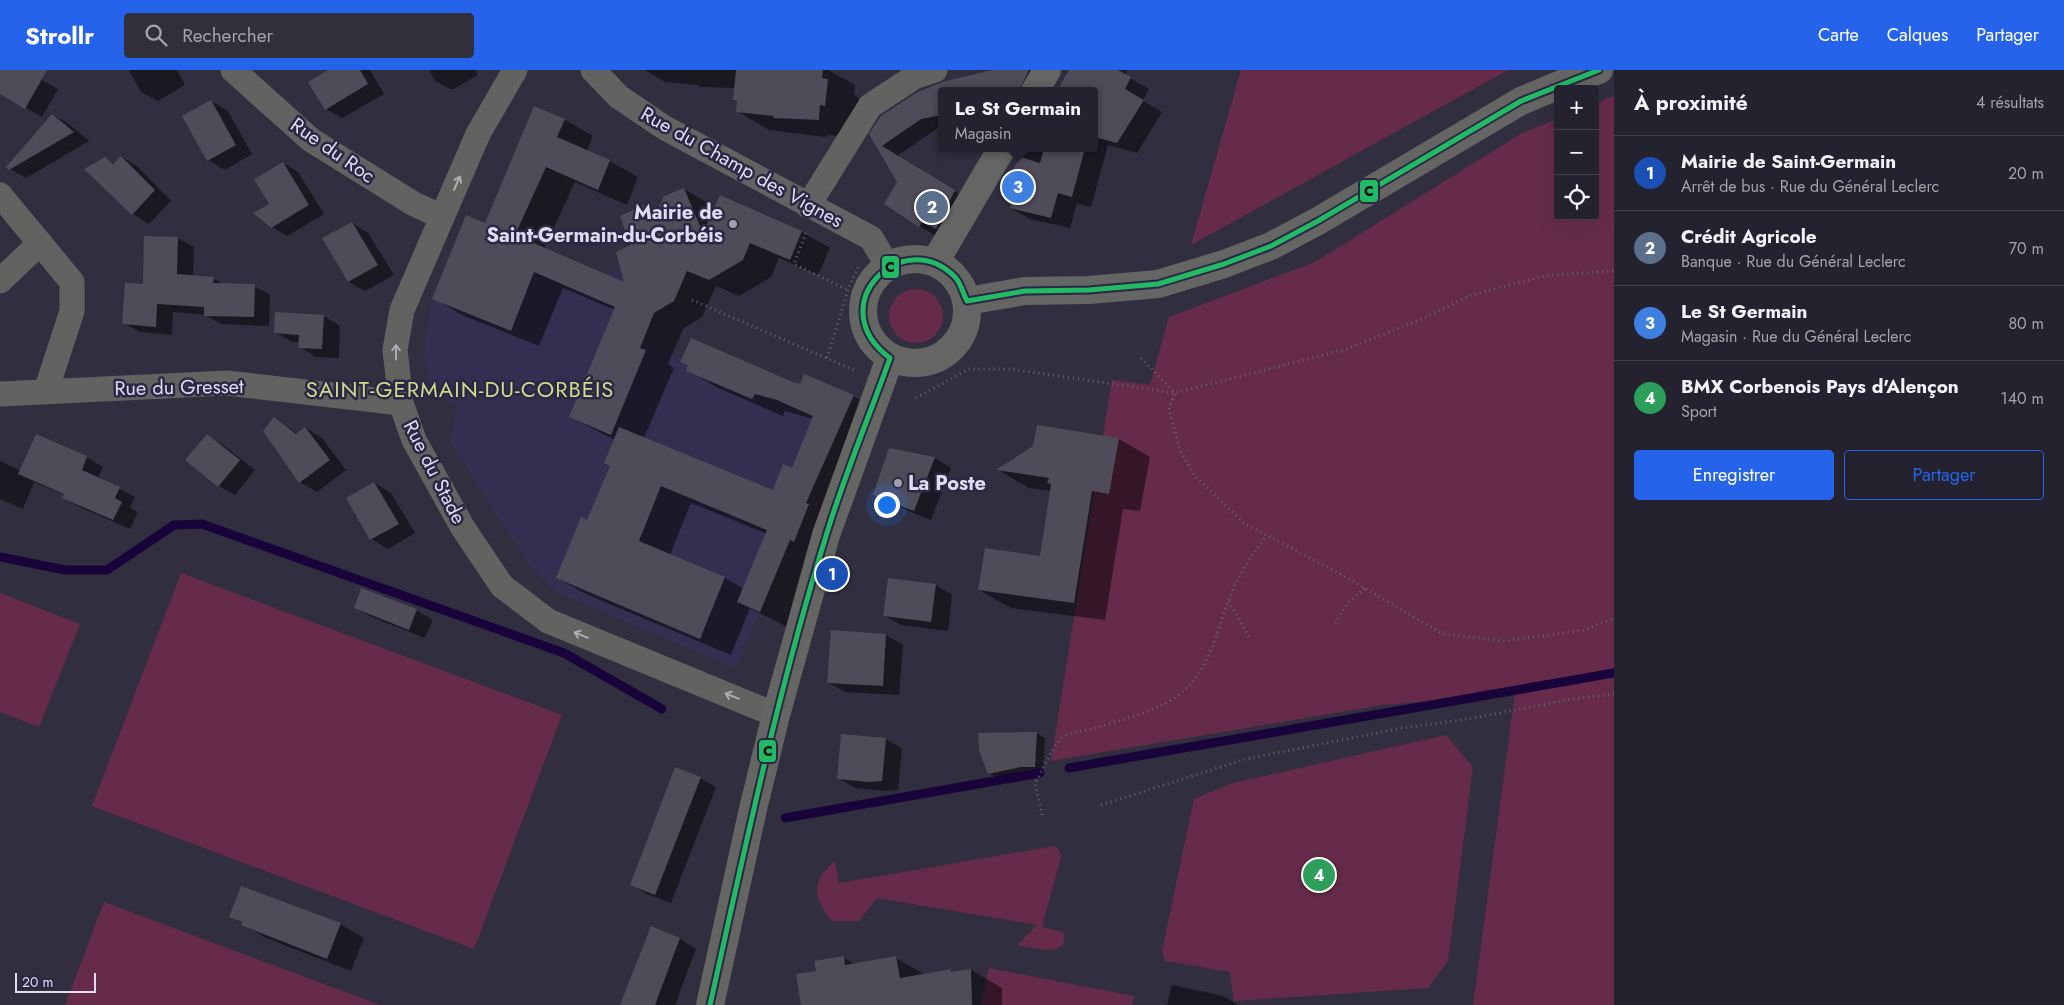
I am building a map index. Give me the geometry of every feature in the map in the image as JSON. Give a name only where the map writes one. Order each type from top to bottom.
[{"type":"street","name":"Rue du Roc","points":[[233,70],[311,140],[414,204],[442,217]]},
{"type":"street","name":"Rue du Stade","points":[[515,70],[478,134],[402,310],[395,350],[401,403],[419,448],[463,528],[502,586],[548,621],[776,715]]},
{"type":"street","name":"Rue du Champ des Vignes","points":[[593,70],[619,97],[664,128],[871,238],[882,256]]},
{"type":"street","points":[[816,210],[870,106],[914,77],[935,70]]},
{"type":"street","points":[[1037,87],[1047,70]]},
{"type":"street","points":[[967,301],[1025,291],[1089,290],[1158,284],[1224,264],[1271,246],[1318,221],[1521,101],[1599,70]]},
{"type":"street","points":[[935,262],[1000,152]]},
{"type":"street","points":[[0,195],[72,282],[72,311],[46,391]]},
{"type":"street","points":[[0,282],[40,244]]},
{"type":"street","points":[[882,256],[935,262],[956,278],[967,301],[967,322],[958,342],[939,358],[915,364],[890,358],[876,347],[866,331],[862,313],[865,294],[874,278],[882,256]]},
{"type":"street","points":[[710,1005],[753,809],[776,715],[826,534],[890,358]]},
{"type":"street","name":"Rue du Gresset","points":[[0,394],[227,382],[401,403]]},
{"type":"path","points":[[816,210],[816,230],[809,226],[794,264],[848,290]]},
{"type":"path","points":[[827,358],[848,290],[864,254],[882,256]]},
{"type":"path","points":[[916,398],[969,369],[1010,369],[1174,393],[1347,349],[1422,319],[1471,295],[1547,274],[1614,271]]},
{"type":"path","points":[[692,300],[860,372]]},
{"type":"path","points":[[1141,358],[1174,393]]},
{"type":"path","points":[[1174,393],[1168,408],[1180,450],[1194,475],[1245,524],[1365,588],[1443,634],[1504,641],[1585,630],[1614,618]]},
{"type":"path","points":[[1042,815],[1035,783],[1060,740],[1069,733],[1084,731],[1130,717],[1162,704],[1180,694],[1196,677],[1207,660],[1229,600],[1248,559],[1267,536]]},
{"type":"path","points":[[1336,623],[1347,604],[1365,588]]},
{"type":"path","points":[[1229,600],[1249,637]]},
{"type":"path","points":[[1101,805],[1246,760],[1402,728],[1468,719],[1572,699],[1614,694]]},
{"type":"shaded area","points":[[1241,70],[1508,70],[1191,245]]},
{"type":"shaded area","points":[[1614,96],[1614,1005],[1473,1005],[1515,694],[1383,705],[1051,761],[1112,380],[1150,385],[1169,317],[1315,262],[1522,133],[1554,121],[1554,220],[1599,220],[1599,102]]},
{"type":"shaded area","points":[[684,188],[693,209],[686,226],[703,234],[674,301],[654,313],[643,341],[682,358],[691,338],[787,404],[796,382],[824,394],[828,384],[854,395],[807,503],[809,504],[794,542],[790,541],[736,669],[556,592],[533,570],[449,441],[457,408],[430,389],[424,346],[432,299],[466,215],[606,275],[620,269],[616,252],[630,245],[620,216],[644,205],[657,211],[664,196]]},
{"type":"shaded area","points":[[911,289],[921,289],[931,293],[939,301],[943,316],[939,331],[931,339],[921,343],[911,343],[901,339],[893,331],[889,321],[889,311],[893,301],[901,293]]},
{"type":"shaded area","points":[[181,573],[562,715],[474,949],[92,806]]},
{"type":"shaded area","points":[[0,593],[80,624],[39,727],[0,712]]},
{"type":"shaded area","points":[[1446,735],[1473,767],[1448,961],[1428,988],[1234,1001],[1230,972],[1165,961],[1162,951],[1194,799],[1233,783]]},
{"type":"shaded area","points":[[1055,846],[1059,850],[1061,857],[1042,927],[1063,932],[1064,941],[1056,949],[1048,950],[1017,945],[1037,925],[877,898],[859,921],[833,921],[821,906],[818,898],[818,883],[827,868],[835,861],[839,883]]},
{"type":"shaded area","points":[[104,902],[380,1005],[65,1005]]},
{"type":"shaded area","points":[[989,968],[1134,996],[1132,1005],[981,1005]]},
{"type":"building","points":[[0,70],[47,70],[25,109],[0,94]]},
{"type":"building","points":[[328,70],[360,70],[368,84],[325,110],[308,82]]},
{"type":"building","points":[[736,70],[823,70],[822,78],[828,79],[825,106],[820,105],[819,120],[773,118],[774,116],[736,112],[737,101],[733,100]]},
{"type":"building","points":[[992,70],[1029,70],[1021,87],[938,87],[938,116],[921,119],[882,146],[955,190],[936,229],[922,222],[919,227],[884,204],[897,182],[869,134],[881,116],[916,93],[942,82]]},
{"type":"building","points":[[1069,70],[1118,70],[1131,77],[1125,89],[1144,100],[1117,143],[1098,138],[1098,87],[1059,87]]},
{"type":"building","points":[[211,100],[236,145],[207,161],[182,116]]},
{"type":"building","points":[[534,106],[565,119],[557,137],[610,160],[598,190],[546,167],[515,235],[624,282],[616,252],[630,245],[620,216],[644,205],[657,211],[664,196],[684,188],[703,233],[720,195],[802,231],[790,260],[750,243],[743,260],[709,280],[687,271],[674,301],[654,313],[640,348],[646,350],[611,435],[569,417],[615,307],[534,272],[511,331],[432,299],[466,215],[485,223]]},
{"type":"building","points":[[52,114],[74,132],[9,170],[6,167]]},
{"type":"building","points":[[1043,152],[1084,152],[1072,197],[1058,193],[1051,218],[1010,208],[1015,191],[1004,186],[1020,157],[1040,163]]},
{"type":"building","points":[[121,156],[155,190],[132,215],[84,169],[105,157],[113,164]]},
{"type":"building","points":[[283,162],[309,205],[271,228],[253,213],[269,204],[254,179]]},
{"type":"building","points":[[352,222],[378,265],[348,282],[322,238]]},
{"type":"building","points":[[144,236],[178,237],[177,274],[214,277],[213,283],[255,284],[254,317],[204,316],[204,307],[157,304],[156,327],[122,324],[125,283],[143,284]]},
{"type":"building","points":[[275,312],[324,315],[322,349],[298,348],[299,335],[274,333]]},
{"type":"building","points":[[691,338],[795,383],[800,384],[804,374],[854,395],[806,503],[809,504],[794,542],[790,540],[760,612],[737,602],[767,530],[661,486],[639,541],[725,577],[700,639],[556,578],[581,517],[587,520],[610,466],[604,463],[619,427],[773,490],[783,464],[792,468],[813,416],[777,400],[755,394],[752,399],[686,371],[688,365],[680,362]]},
{"type":"building","points":[[274,417],[296,434],[305,427],[330,460],[299,483],[263,431]]},
{"type":"building","points":[[1037,425],[1119,438],[1109,494],[1092,491],[1074,603],[978,590],[985,548],[1040,556],[1051,484],[1047,483],[1049,478],[996,470],[1033,446]]},
{"type":"building","points":[[36,434],[87,456],[82,470],[120,487],[115,498],[122,502],[113,520],[62,498],[64,494],[18,474]]},
{"type":"building","points":[[207,434],[240,460],[218,487],[185,460]]},
{"type":"building","points":[[889,448],[935,457],[914,511],[873,495]]},
{"type":"building","points":[[374,482],[399,524],[370,540],[346,498]]},
{"type":"building","points":[[888,578],[936,584],[931,622],[883,616]]},
{"type":"building","points":[[361,588],[417,609],[409,630],[354,608]]},
{"type":"building","points":[[831,630],[886,634],[883,686],[827,683]]},
{"type":"building","points":[[1037,732],[1035,767],[1021,767],[988,774],[979,750],[978,733]]},
{"type":"building","points":[[841,734],[886,738],[882,781],[868,782],[837,779]]},
{"type":"building","points":[[675,767],[701,777],[655,895],[630,885]]},
{"type":"building","points":[[241,886],[341,923],[327,959],[241,925],[242,922],[229,917]]},
{"type":"building","points":[[651,926],[680,938],[655,1005],[620,1005]]},
{"type":"building","points":[[844,956],[845,965],[896,956],[900,978],[951,969],[951,972],[971,969],[972,1005],[801,1005],[796,974],[816,971],[814,961]]},
{"type":"waterway","points":[[0,557],[65,570],[107,570],[174,525],[202,524],[564,653],[662,709]]},
{"type":"waterway","points":[[1069,768],[1614,673]]},
{"type":"waterway","points":[[785,818],[1040,773]]},
{"type":"transit line","name":"C","points":[[710,1005],[763,769],[809,594],[841,491],[890,358],[871,337],[863,316],[866,296],[876,278],[893,266],[913,260],[934,263],[955,277],[967,301],[1025,291],[1089,290],[1158,284],[1224,264],[1271,246],[1318,221],[1521,101],[1599,70]]},
{"type":"place","name":"Le St Germain","points":[[1018,187]]},
{"type":"place","name":"Crédit Agricole","points":[[932,207]]},
{"type":"place","name":"Mairie de Saint-Germain-du-Corbéis","points":[[733,224]]},
{"type":"place","name":"La Poste","points":[[898,483]]},
{"type":"place","name":"Mairie de Saint-Germain","points":[[832,574]]},
{"type":"place","name":"BMX Corbenois Pays d'Alençon","points":[[1319,875]]},
{"type":"district","name":"SAINT-GERMAIN-DU-CORBÉIS","points":[[460,389]]}]
